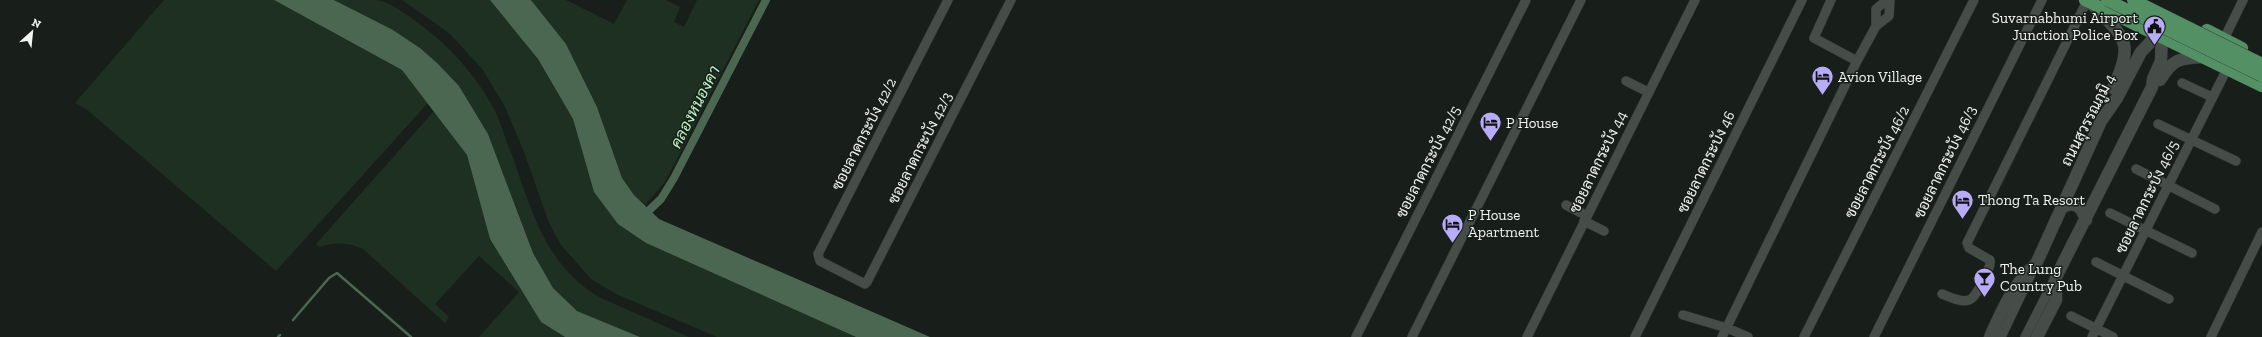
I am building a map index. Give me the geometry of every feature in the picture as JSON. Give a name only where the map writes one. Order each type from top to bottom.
[{"type":"main road","points":[[2108,0],[2262,76]]},
{"type":"main road","points":[[2132,0],[2262,64]]},
{"type":"main road","points":[[2087,1],[2160,35],[2262,86]]},
{"type":"main road","points":[[2147,1],[2262,58]]},
{"type":"street","name":"ซอยลาดกระบัง 42/2","points":[[840,271],[820,261],[818,254],[948,0]]},
{"type":"street","name":"ซอยลาดกระบัง 42/3","points":[[840,271],[861,282],[867,282],[1011,0]]},
{"type":"street","name":"ซอยลาดกระบัง 42/5","points":[[1356,337],[1526,0]]},
{"type":"street","points":[[1412,337],[1581,0]]},
{"type":"street","name":"ซอยลาดกระบัง 44","points":[[1527,337],[1695,0]]},
{"type":"street","name":"ซอยลาดกระบัง 46","points":[[1635,337],[1802,0]]},
{"type":"street","points":[[1831,0],[1814,38],[1857,61]]},
{"type":"street","points":[[1876,26],[1876,9],[1887,0]]},
{"type":"street","points":[[1722,337],[1857,61],[1876,26],[1889,16],[1890,0]]},
{"type":"street","name":"ซอยลาดกระบัง 46/2","points":[[1804,337],[1974,0]]},
{"type":"street","name":"ซอยลาดกระบัง 46/3","points":[[1874,337],[2042,0]]},
{"type":"street","points":[[2219,36],[2243,0]]},
{"type":"street","points":[[1942,294],[1961,300],[1971,300],[1975,296],[1990,266],[1990,260],[1969,248],[1967,243],[2087,1],[2118,30],[2123,38],[2125,50],[2122,67],[2110,94],[2101,121]]},
{"type":"street","points":[[2025,337],[2086,220],[2152,87],[2153,79],[2161,61],[2161,20],[2147,1]]},
{"type":"street","name":"ถนนสุวรรณภูมิ 4","points":[[2000,337],[2063,207],[2101,121],[2117,98],[2140,52],[2160,35],[2183,27],[2219,36]]},
{"type":"street","points":[[2152,87],[2159,81],[2172,63],[2187,57],[2203,57]]},
{"type":"street","name":"ซอยลาดกระบัง 46/5","points":[[2095,333],[2227,68]]},
{"type":"street","points":[[1626,81],[1648,92]]},
{"type":"street","points":[[2182,83],[2212,97]]},
{"type":"street","points":[[2158,124],[2236,161]]},
{"type":"street","points":[[2136,169],[2215,209]]},
{"type":"street","points":[[2063,207],[2073,204],[2079,206],[2083,210],[2086,220]]},
{"type":"street","points":[[1566,205],[1604,231]]},
{"type":"street","points":[[2110,213],[2192,253]]},
{"type":"street","points":[[2211,337],[2262,232]]},
{"type":"street","points":[[2096,262],[2169,299]]},
{"type":"street","points":[[1990,337],[2009,295],[2023,275],[2036,264]]},
{"type":"street","points":[[2038,337],[2056,300],[2056,277]]},
{"type":"street","points":[[1683,315],[1727,328],[1748,337]]},
{"type":"street","points":[[2071,316],[2095,333],[2112,337]]},
{"type":"shaded area","points":[[164,0],[274,0],[402,70],[428,103],[276,271],[86,109],[75,103]]},
{"type":"shaded area","points":[[274,0],[334,0],[393,30],[420,48],[438,64],[459,86],[488,134],[533,253],[553,288],[577,311],[640,337],[565,337],[541,322],[490,239],[467,155],[402,70]]},
{"type":"shaded area","points":[[334,0],[377,0],[384,2],[407,15],[444,44],[475,79],[494,109],[539,227],[563,266],[579,282],[599,297],[689,337],[640,337],[577,311],[567,303],[553,288],[533,253],[488,134],[459,86],[420,48],[393,30]]},
{"type":"shaded area","points":[[402,0],[490,0],[538,59],[573,119],[594,191],[646,243],[856,337],[717,337],[616,294],[591,279],[561,245],[549,223],[524,152],[505,107],[483,70],[449,33]]},
{"type":"shaded area","points":[[490,0],[531,0],[566,44],[597,107],[622,178],[634,195],[659,219],[930,337],[856,337],[646,243],[618,224],[594,192],[573,119],[538,59]]},
{"type":"shaded area","points":[[531,0],[566,0],[614,24],[627,0],[666,0],[680,7],[674,22],[684,27],[697,0],[759,0],[665,182],[645,205],[634,195],[622,178],[597,107],[566,44]]},
{"type":"shaded area","points":[[434,111],[467,155],[490,239],[541,322],[565,337],[479,337],[519,292],[479,256],[435,304],[449,317],[445,323],[363,249],[346,244],[331,244],[319,247],[316,244]]},
{"type":"waterway","name":"คลองหนองคา","points":[[642,217],[661,199],[674,178],[766,0]]},
{"type":"waterway","points":[[293,320],[329,278],[337,273],[411,337]]},
{"type":"place","name":"Suvarnabhumi Airport Junction Police Box","points":[[2154,46]]},
{"type":"place","name":"Avion Village","points":[[1822,96]]},
{"type":"place","name":"P House","points":[[1491,142]]},
{"type":"place","name":"Thong Ta Resort","points":[[1962,220]]},
{"type":"place","name":"P House Apartment","points":[[1453,244]]},
{"type":"place","name":"The Lung Country Pub","points":[[1984,298]]}]
